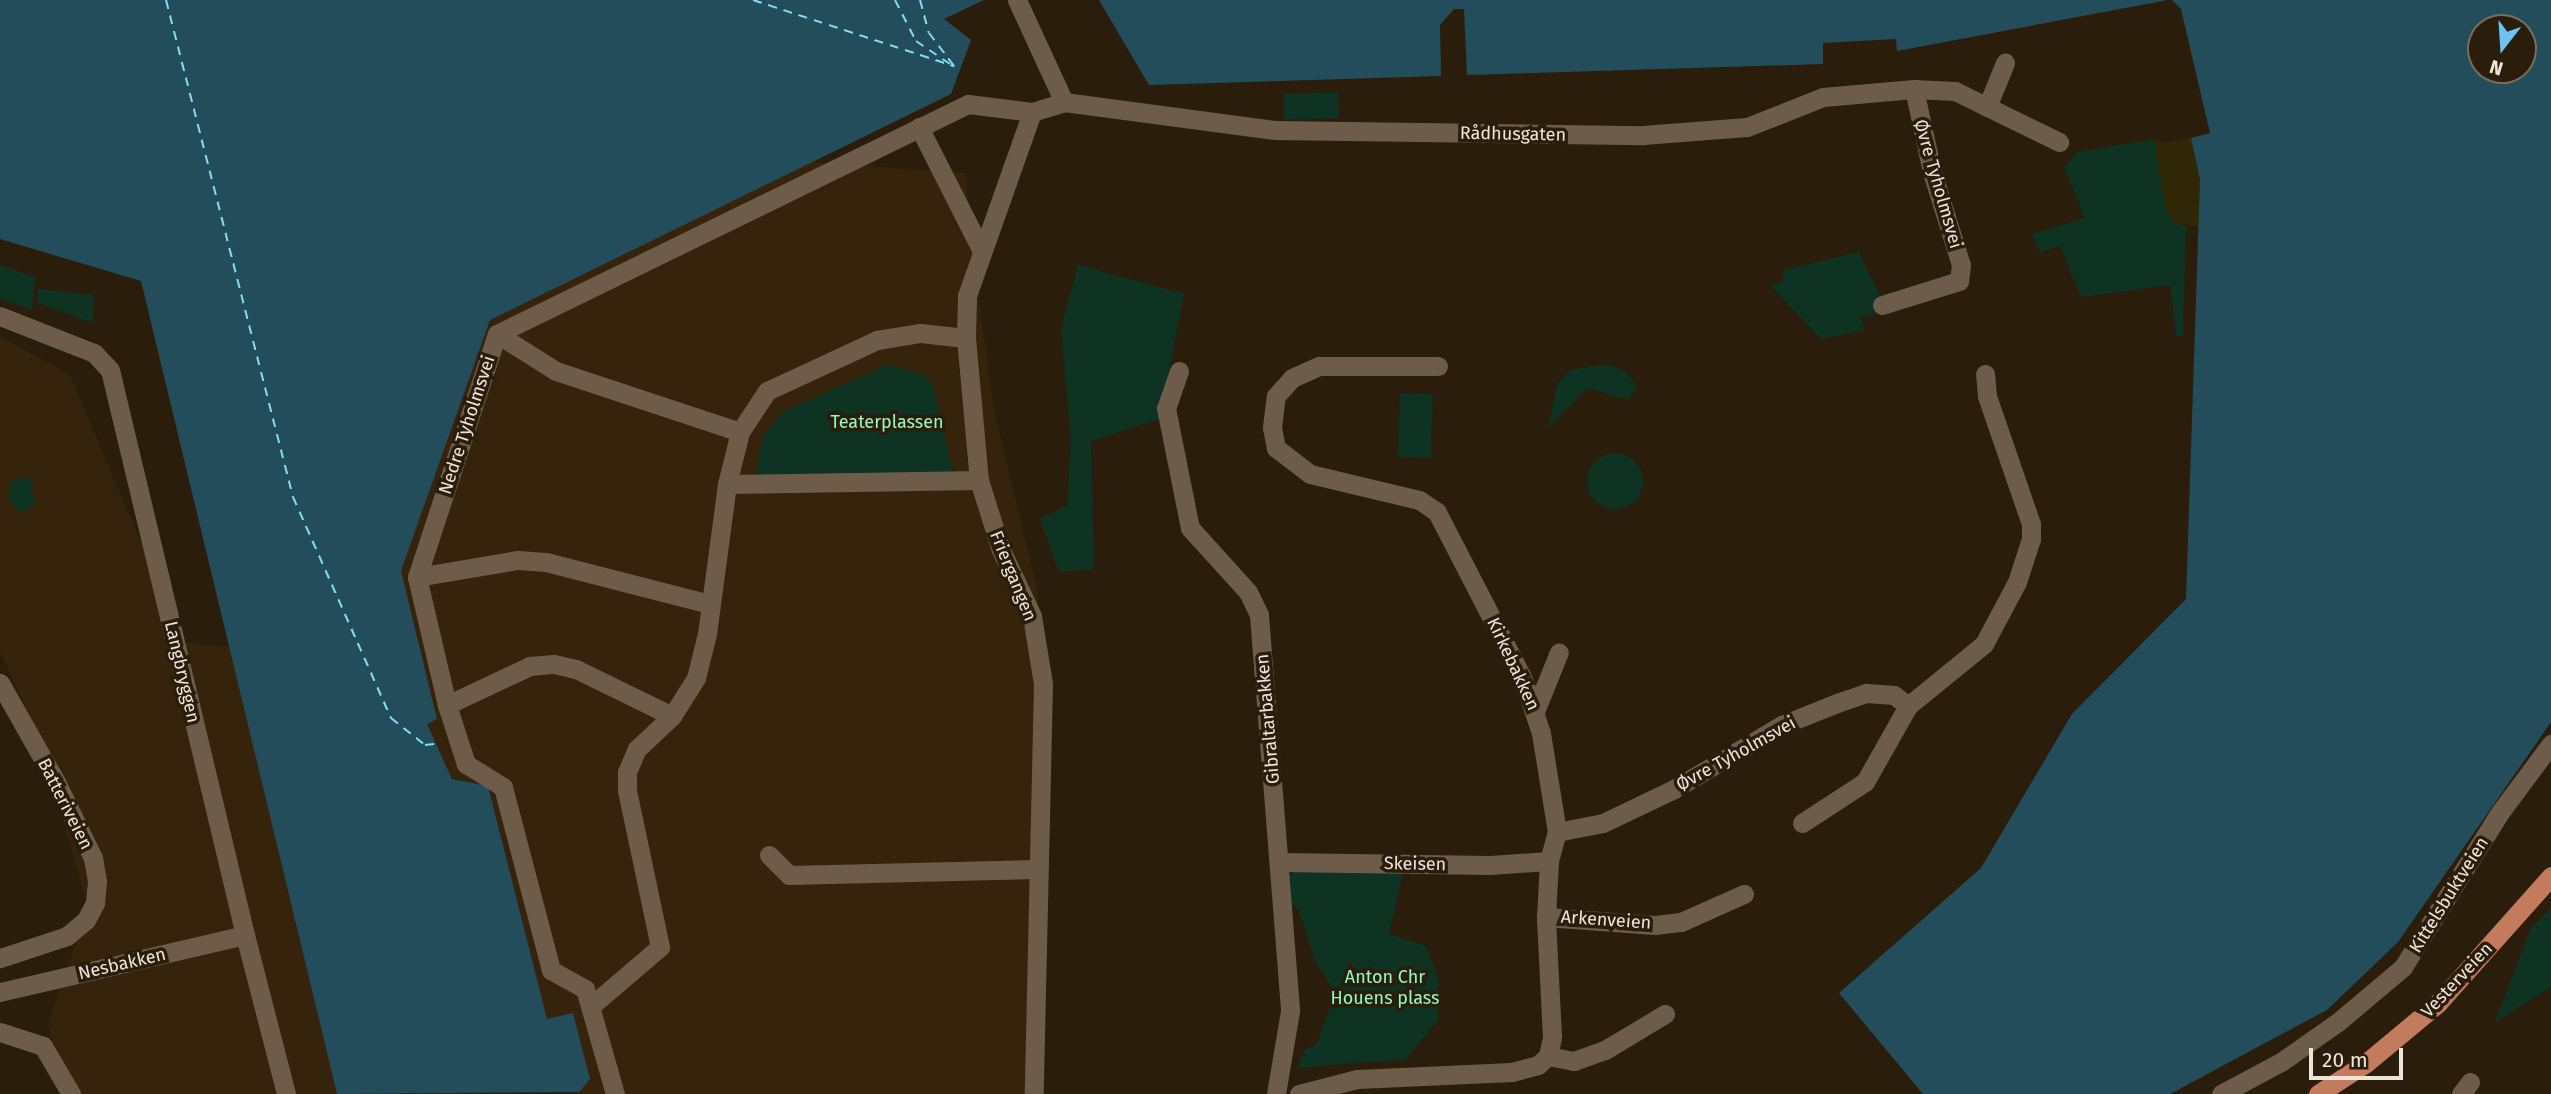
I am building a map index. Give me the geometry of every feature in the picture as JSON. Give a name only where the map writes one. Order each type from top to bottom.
[{"type":"main road","name":"Vesterveien","points":[[2318,1094],[2366,1063],[2438,1003],[2551,876]]},
{"type":"street","points":[[1017,0],[1064,102]]},
{"type":"street","points":[[1987,107],[2005,62]]},
{"type":"street","name":"Rådhusgaten","points":[[1032,112],[1064,102],[1275,130],[1643,135],[1747,127],[1823,97],[1914,89],[1955,91],[2059,142]]},
{"type":"street","name":"Øvre Tyholmsvei","points":[[1882,305],[1959,281],[1961,265],[1932,172],[1914,89]]},
{"type":"street","name":"Nedre Tyholmsvei","points":[[417,577],[497,334],[968,104],[1032,112]]},
{"type":"street","name":"Friergangen","points":[[1032,112],[981,249],[967,296],[966,338],[979,480],[1001,550],[1032,616],[1043,684],[1034,1094]]},
{"type":"street","points":[[919,127],[981,249]]},
{"type":"street","name":"Langbryggen","points":[[0,316],[94,353],[110,370],[245,935],[286,1094]]},
{"type":"street","points":[[591,1006],[660,947],[627,790],[627,772],[637,749],[672,716],[696,678],[710,604],[727,484],[740,432],[767,391],[877,340],[920,333],[966,338]]},
{"type":"street","points":[[497,334],[556,371],[740,432]]},
{"type":"street","name":"Kirkebakken","points":[[1438,366],[1320,366],[1292,378],[1276,396],[1272,427],[1276,448],[1310,474],[1419,500],[1437,512],[1536,709],[1557,832],[1549,861],[1546,917],[1552,1037],[1548,1056]]},
{"type":"street","name":"Gibraltarbakken","points":[[1179,371],[1166,408],[1190,527],[1248,592],[1259,615],[1290,1012],[1276,1094]]},
{"type":"street","points":[[1802,823],[1865,782],[1908,706],[1984,644],[2017,582],[2031,539],[2031,524],[1987,396],[1985,374]]},
{"type":"street","points":[[727,484],[979,480]]},
{"type":"street","points":[[615,1094],[585,989],[551,970],[503,787],[466,764],[447,705],[417,577],[517,560],[546,562],[710,604]]},
{"type":"street","points":[[1536,709],[1559,652]]},
{"type":"street","points":[[447,705],[530,666],[554,664],[576,669],[672,716]]},
{"type":"street","name":"Batteriveien","points":[[0,683],[56,782],[93,858],[97,881],[95,903],[86,920],[67,936],[0,958]]},
{"type":"street","name":"Øvre Tyholmsvei","points":[[1557,832],[1603,823],[1674,789],[1782,725],[1837,703],[1866,693],[1894,695],[1908,706]]},
{"type":"street","name":"Kittelsbuktveien","points":[[2221,1094],[2281,1062],[2339,1022],[2403,967],[2501,811],[2551,744]]},
{"type":"street","points":[[769,855],[789,874],[1038,869]]},
{"type":"street","name":"Skeisen","points":[[1280,862],[1490,865],[1549,861]]},
{"type":"street","name":"Arkenveien","points":[[1546,917],[1655,925],[1681,922],[1744,894]]},
{"type":"street","name":"Nesbakken","points":[[0,992],[245,935]]},
{"type":"street","points":[[1298,1094],[1357,1079],[1512,1072],[1538,1065],[1548,1056],[1574,1061],[1605,1049],[1665,1014]]},
{"type":"street","points":[[0,1032],[43,1046],[71,1094]]},
{"type":"shaded area","points":[[811,162],[966,173],[969,229],[994,410],[1038,593],[1033,1094],[574,1094],[579,1092],[572,1014],[547,1020],[488,786],[452,779],[427,724],[401,571],[490,320]]},
{"type":"shaded area","points":[[0,336],[70,375],[183,642],[230,647],[337,1094],[66,1094],[48,1025],[88,907],[40,738],[0,652]]},
{"type":"green space","points":[[1338,92],[1339,118],[1284,120],[1283,94]]},
{"type":"green space","points":[[2154,139],[2176,223],[2186,226],[2183,336],[2176,336],[2170,285],[2081,297],[2060,246],[2040,252],[2032,234],[2085,218],[2064,167],[2078,152]]},
{"type":"green space","points":[[1859,252],[1887,310],[1861,317],[1865,330],[1821,339],[1771,286],[1783,281],[1783,270]]},
{"type":"green space","points":[[0,265],[35,277],[32,310],[0,299]]},
{"type":"green space","points":[[1078,265],[1184,294],[1160,419],[1091,441],[1094,569],[1059,572],[1040,519],[1067,506],[1071,441],[1061,328]]},
{"type":"green space","points":[[38,289],[94,295],[93,323],[38,303]]},
{"type":"green space","points":[[1607,364],[1626,372],[1637,386],[1628,400],[1588,388],[1548,427],[1558,383],[1570,370]]},
{"type":"green space","name":"Teaterplassen","points":[[888,365],[924,375],[933,385],[954,476],[756,475],[763,436],[782,412]]},
{"type":"green space","points":[[1400,393],[1433,394],[1431,458],[1398,457]]},
{"type":"green space","points":[[1615,453],[1626,455],[1635,461],[1641,470],[1641,492],[1635,501],[1626,507],[1615,509],[1604,507],[1595,501],[1589,492],[1587,481],[1589,470],[1595,461],[1604,455]]},
{"type":"green space","points":[[29,477],[36,504],[20,513],[9,500],[11,480]]},
{"type":"green space","name":"Anton Chr Houens plass","points":[[1297,868],[1403,871],[1389,934],[1426,946],[1438,977],[1438,1020],[1406,1059],[1297,1068],[1305,1049],[1316,1045],[1332,1003],[1332,987],[1316,963],[1299,911],[1288,899],[1286,881]]},
{"type":"green space","points":[[2551,908],[2551,987],[2495,1022],[2531,928]]},
{"type":"sand","points":[[2191,138],[2200,179],[2199,227],[2176,223],[2166,211],[2154,139],[2161,143]]},
{"type":"water","points":[[0,0],[984,0],[944,19],[971,40],[951,94],[490,320],[401,571],[437,719],[427,724],[452,779],[488,786],[547,1019],[573,1013],[590,1079],[579,1092],[337,1094],[141,281],[0,239]]},
{"type":"water","points":[[1099,0],[2168,0],[1897,51],[1896,39],[1823,43],[1823,64],[1467,75],[1464,9],[1454,9],[1440,25],[1441,76],[1149,85]]},
{"type":"water","points":[[2172,0],[2551,0],[2551,722],[2398,942],[2327,1010],[2170,1094],[1923,1094],[1839,993],[1981,868],[2072,714],[2186,599],[2200,179],[2191,138],[2210,133],[2181,9]]},
{"type":"ferry route","points":[[166,0],[293,497],[391,718],[425,745],[434,744]]},
{"type":"ferry route","points":[[753,0],[954,66]]},
{"type":"ferry route","points":[[895,0],[916,41],[950,64]]},
{"type":"ferry route","points":[[920,0],[929,33],[954,66]]}]
